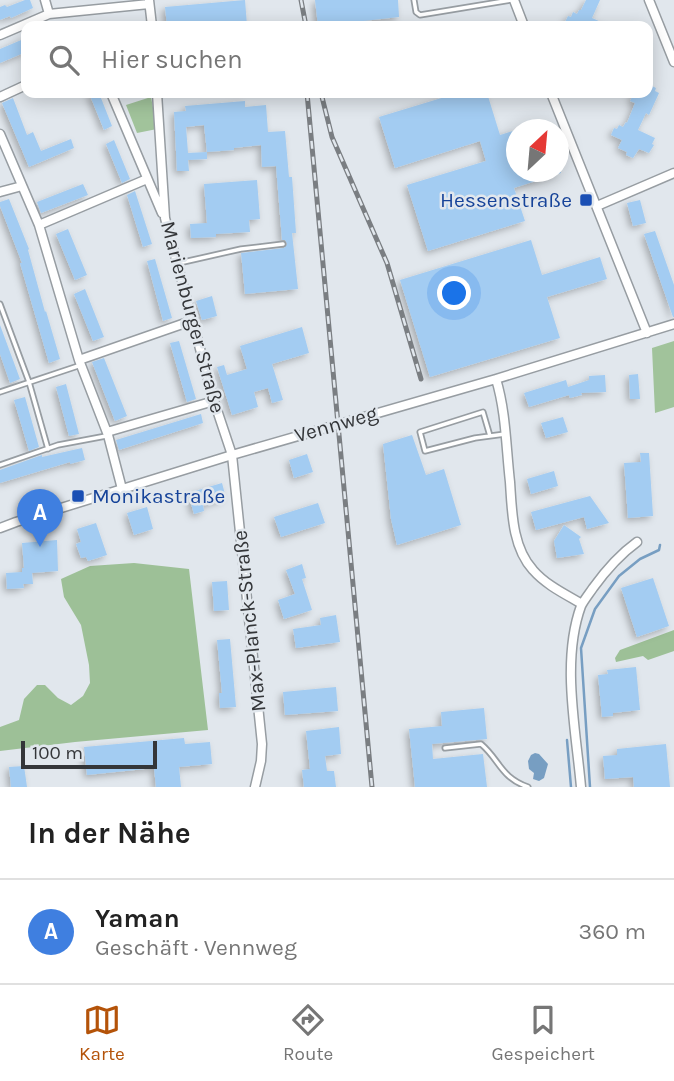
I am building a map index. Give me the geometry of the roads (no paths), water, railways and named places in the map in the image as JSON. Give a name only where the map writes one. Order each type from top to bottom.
[{"type":"street","points":[[45,0],[49,14]]},
{"type":"street","points":[[512,0],[522,21]]},
{"type":"street","points":[[649,0],[674,62]]},
{"type":"street","points":[[33,21],[49,14],[149,2],[151,21]]},
{"type":"street","points":[[0,35],[21,26]]},
{"type":"street","points":[[0,97],[21,87]]},
{"type":"street","points":[[113,98],[165,219]]},
{"type":"street","name":"Marienburger Straße","points":[[158,98],[165,219],[191,321],[232,455]]},
{"type":"street","points":[[553,98],[647,333]]},
{"type":"street","points":[[0,134],[39,225],[80,362],[107,434],[122,489]]},
{"type":"street","points":[[597,206],[674,173]]},
{"type":"street","points":[[39,225],[147,179]]},
{"type":"street","points":[[0,192],[22,186]]},
{"type":"street","points":[[80,362],[191,321]]},
{"type":"street","name":"Vennweg","points":[[0,528],[232,455],[496,379],[674,324]]},
{"type":"street","points":[[496,379],[501,394],[515,530],[520,551],[534,572],[558,591],[582,604]]},
{"type":"street","points":[[107,434],[214,401]]},
{"type":"street","name":"Max-Planck-Straße","points":[[232,455],[262,744],[255,787]]},
{"type":"street","points":[[581,787],[571,668],[582,604],[603,573],[637,542]]},
{"type":"lane","points":[[414,0],[416,12],[420,16],[512,0]]},
{"type":"lane","points":[[177,264],[241,249],[283,244]]},
{"type":"lane","points":[[0,304],[29,382],[48,449]]},
{"type":"lane","points":[[0,392],[80,362]]},
{"type":"lane","points":[[490,436],[483,412],[420,432],[425,451],[505,434]]},
{"type":"lane","points":[[0,466],[48,449],[107,434]]},
{"type":"lane","points":[[445,748],[481,744],[515,782],[527,787]]},
{"type":"water","points":[[535,753],[548,764],[544,778],[539,781],[533,779],[534,773],[529,769],[528,761]]},
{"type":"waterway","points":[[590,787],[581,648],[595,609],[619,576],[640,559],[659,550],[660,545]]},
{"type":"waterway","points":[[567,740],[571,787]]},
{"type":"railway","points":[[301,0],[305,21]]},
{"type":"railway","points":[[307,98],[372,787]]},
{"type":"railway","points":[[322,98],[332,137],[387,263],[421,379]]},
{"type":"place","name":"Hessenstraße","points":[[586,200]]},
{"type":"place","name":"Monikastraße","points":[[78,496]]},
{"type":"place","name":"Yaman","points":[[40,547]]}]
